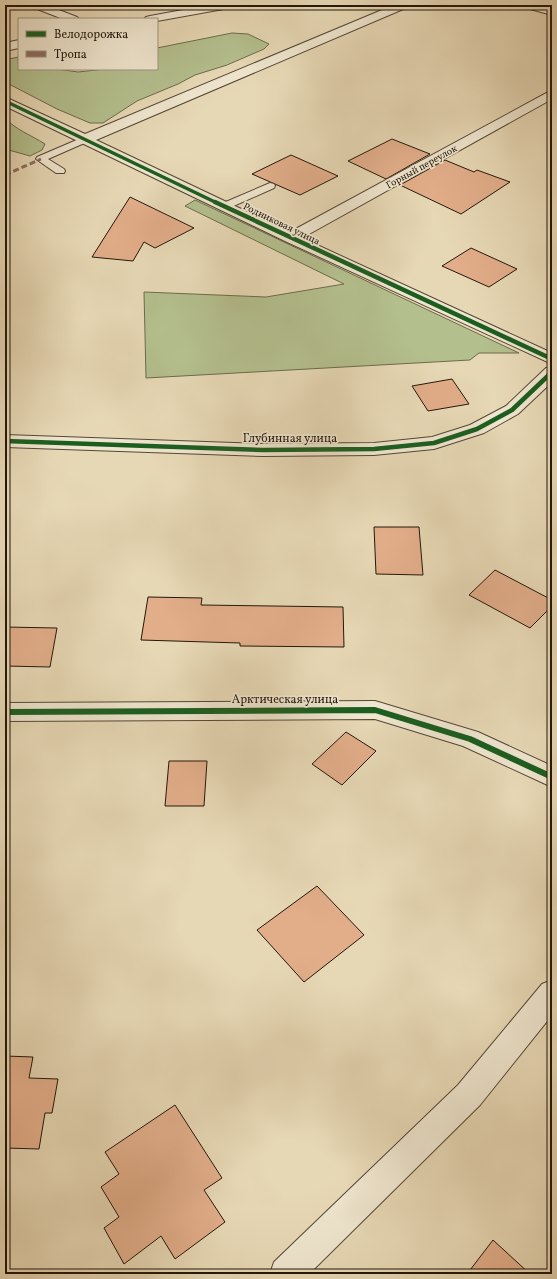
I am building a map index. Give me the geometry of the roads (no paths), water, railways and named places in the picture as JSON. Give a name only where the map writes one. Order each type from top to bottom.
[{"type":"street","points":[[36,5],[70,18]]},
{"type":"street","points":[[156,18],[229,5]]},
{"type":"street","points":[[86,139],[404,5]]},
{"type":"street","points":[[5,47],[18,44]]},
{"type":"street","name":"Горный переулок","points":[[290,238],[552,94]]},
{"type":"street","name":"Родниковая улица","points":[[5,101],[290,238],[552,359]]},
{"type":"street","name":"Глубинная улица","points":[[5,442],[263,450],[374,449],[434,443],[477,429],[512,410],[552,372]]},
{"type":"street","name":"Арктическая улица","points":[[5,712],[375,710],[470,739],[552,777]]},
{"type":"street","points":[[286,1274],[469,1095],[552,993]]},
{"type":"lane","points":[[526,5],[552,13]]},
{"type":"lane","points":[[60,171],[41,159],[86,139]]},
{"type":"lane","points":[[225,206],[270,186]]}]
